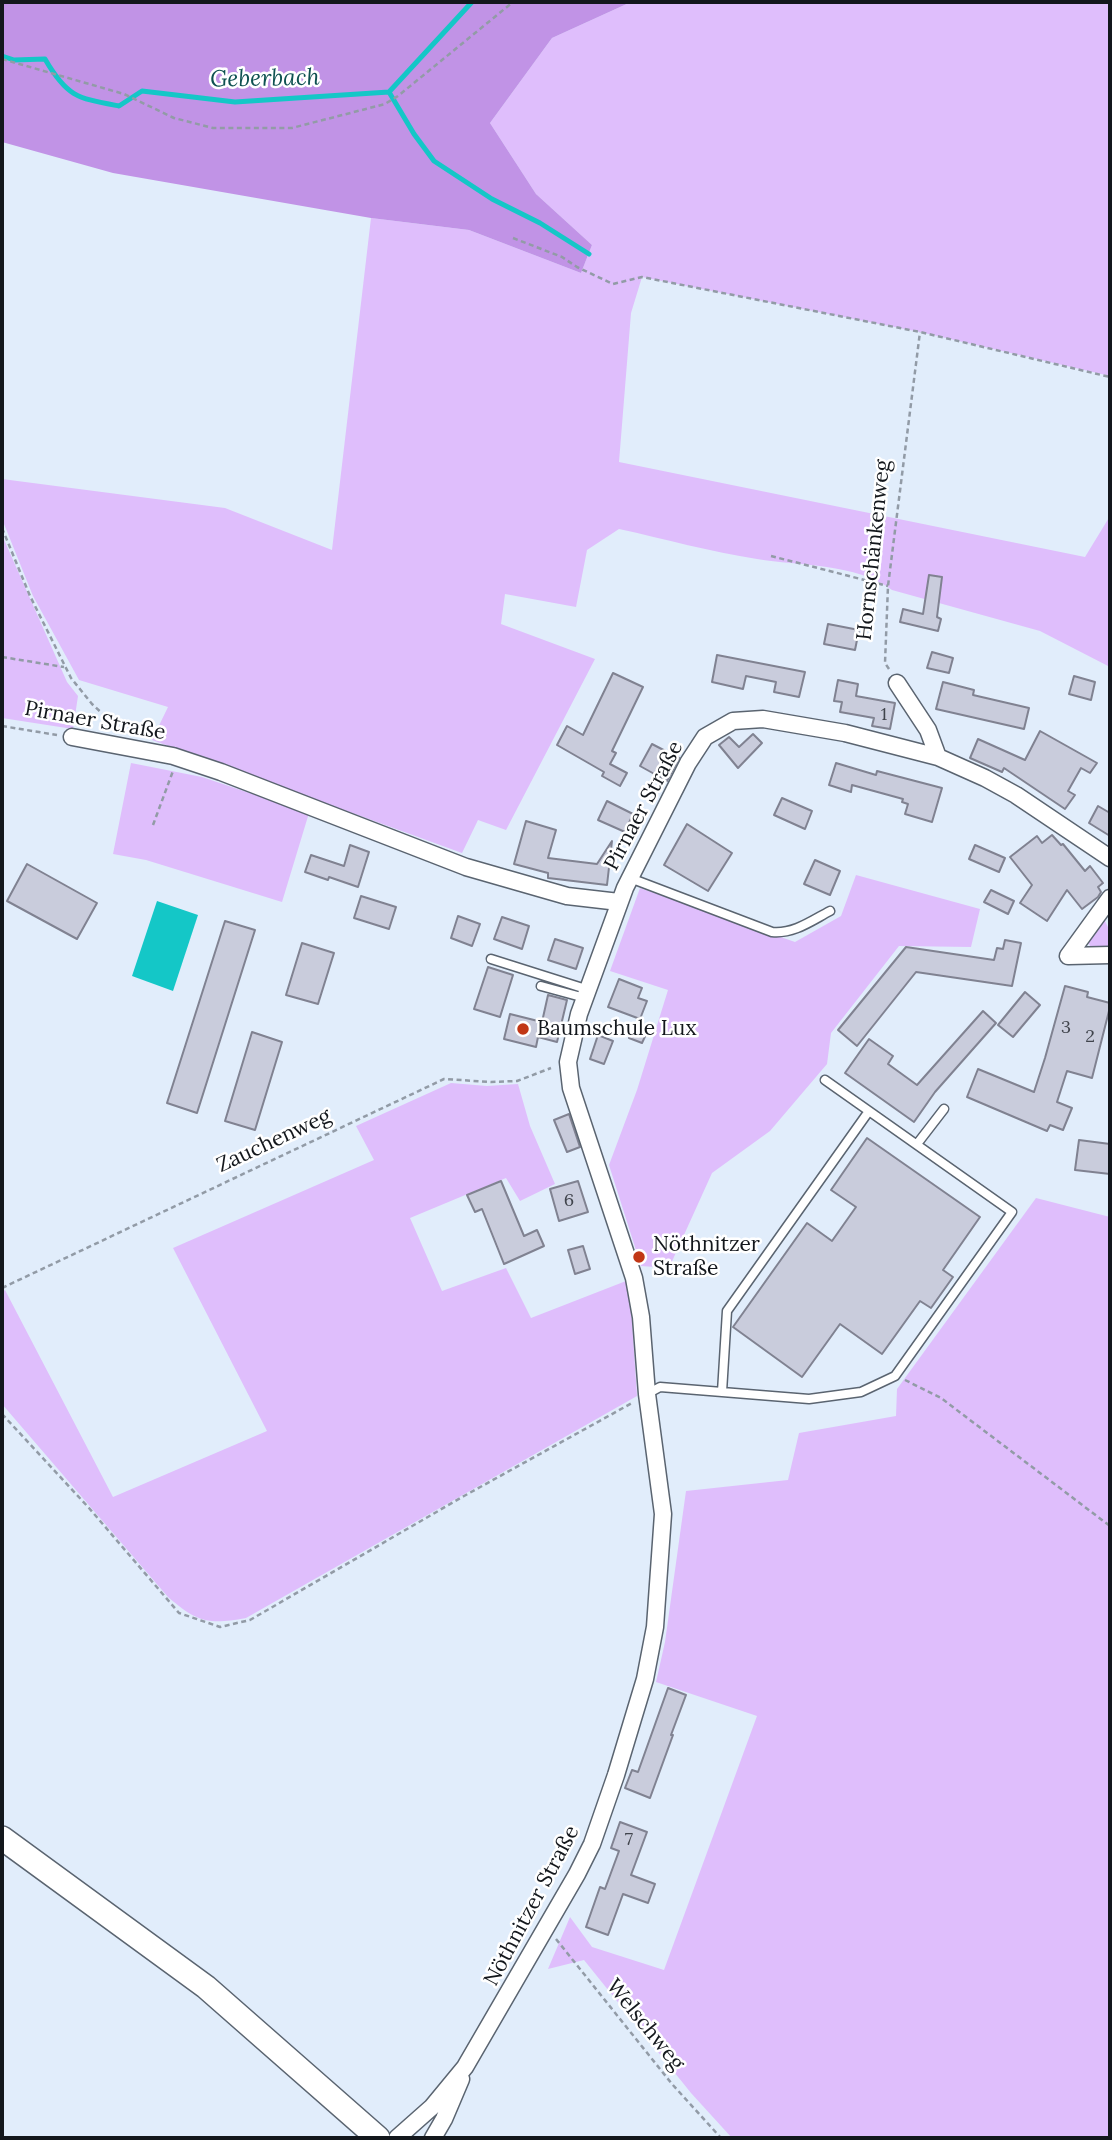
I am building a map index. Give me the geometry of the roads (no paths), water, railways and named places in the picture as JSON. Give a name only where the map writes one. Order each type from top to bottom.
[{"type":"main road","points":[[2,1838],[206,1987],[378,2138]]},
{"type":"street","points":[[897,683],[928,730],[938,757]]},
{"type":"street","name":"Pirnaer Straße","points":[[72,737],[178,758],[221,772],[466,867],[567,896],[619,902],[688,763],[705,737],[733,721],[763,719],[845,733],[938,757],[1016,795],[1110,858]]},
{"type":"street","points":[[1110,898],[1068,956],[1110,955]]},
{"type":"street","name":"Nöthnitzer Straße","points":[[433,2138],[444,2119],[465,2067],[547,1928],[592,1844],[617,1775],[645,1679],[655,1628],[663,1514],[647,1394],[641,1317],[634,1278],[570,1088],[568,1062],[579,1014],[619,902]]},
{"type":"street","name":"Nöthnitzer Straße","points":[[397,2138],[432,2107],[465,2067]]},
{"type":"lane","points":[[630,878],[772,932],[795,930],[830,911]]},
{"type":"lane","points":[[491,959],[587,994]]},
{"type":"lane","points":[[541,986],[587,994]]},
{"type":"lane","points":[[647,1394],[660,1387],[809,1399],[861,1392],[895,1376],[1012,1212],[825,1080]]},
{"type":"lane","points":[[917,1144],[944,1110]]},
{"type":"lane","points":[[722,1392],[727,1311],[870,1111]]},
{"type":"water","points":[[157,901],[198,915],[173,991],[132,976]]},
{"type":"waterway","name":"Geberbach","points":[[2,56],[14,60],[45,59],[60,81],[74,94],[119,106],[142,91],[235,102],[389,92],[472,2]]},
{"type":"waterway","points":[[389,92],[434,161],[492,199],[540,223],[589,254]]},
{"type":"place","name":"Baumschule Lux","points":[[523,1029]]},
{"type":"place","name":"Nöthnitzer Straße","points":[[639,1257]]}]
